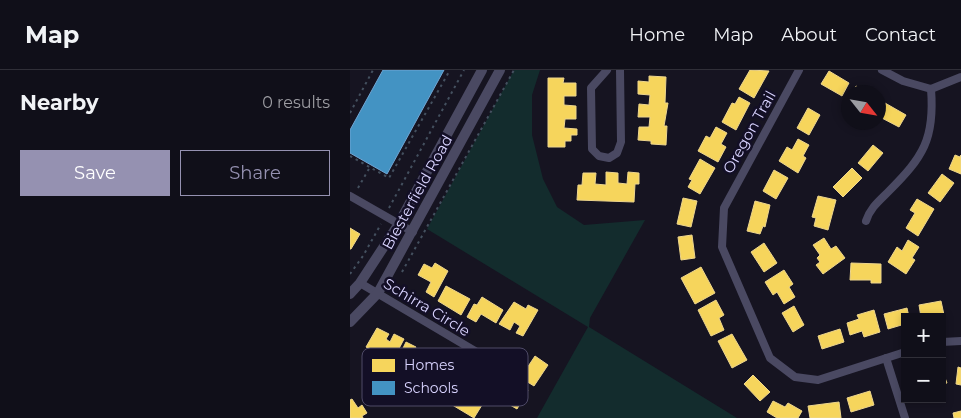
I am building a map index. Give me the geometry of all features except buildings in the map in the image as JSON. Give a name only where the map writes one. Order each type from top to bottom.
[{"type":"street","name":"Biesterfield Road","points":[[350,294],[360,283],[398,225],[482,70]]},
{"type":"street","name":"Biesterfield Road","points":[[350,322],[378,293],[500,70]]},
{"type":"street","points":[[607,70],[591,88],[592,149],[599,156],[609,158],[618,153],[621,142],[620,70]]},
{"type":"street","name":"Oregon Trail","points":[[799,70],[724,208],[722,247],[770,358],[782,369],[795,377],[818,380],[886,358]]},
{"type":"street","points":[[882,70],[903,81],[932,89],[961,77]]},
{"type":"street","points":[[866,221],[869,211],[912,169],[926,146],[933,114],[932,89]]},
{"type":"street","points":[[350,196],[413,232]]},
{"type":"street","name":"Schirra Circle","points":[[360,283],[470,348]]},
{"type":"street","points":[[946,342],[961,341]]},
{"type":"street","points":[[901,353],[886,358],[905,418]]},
{"type":"path","points":[[350,113],[373,70]]},
{"type":"path","points":[[350,156],[390,178],[450,70]]},
{"type":"path","points":[[390,206],[464,70]]},
{"type":"path","points":[[358,188],[370,167]]},
{"type":"path","points":[[350,274],[364,256],[378,229]]},
{"type":"green space","points":[[514,70],[540,70],[532,95],[532,135],[543,179],[557,207],[584,225],[645,220],[590,318],[589,327],[737,418],[537,418],[588,327],[427,229]]}]
